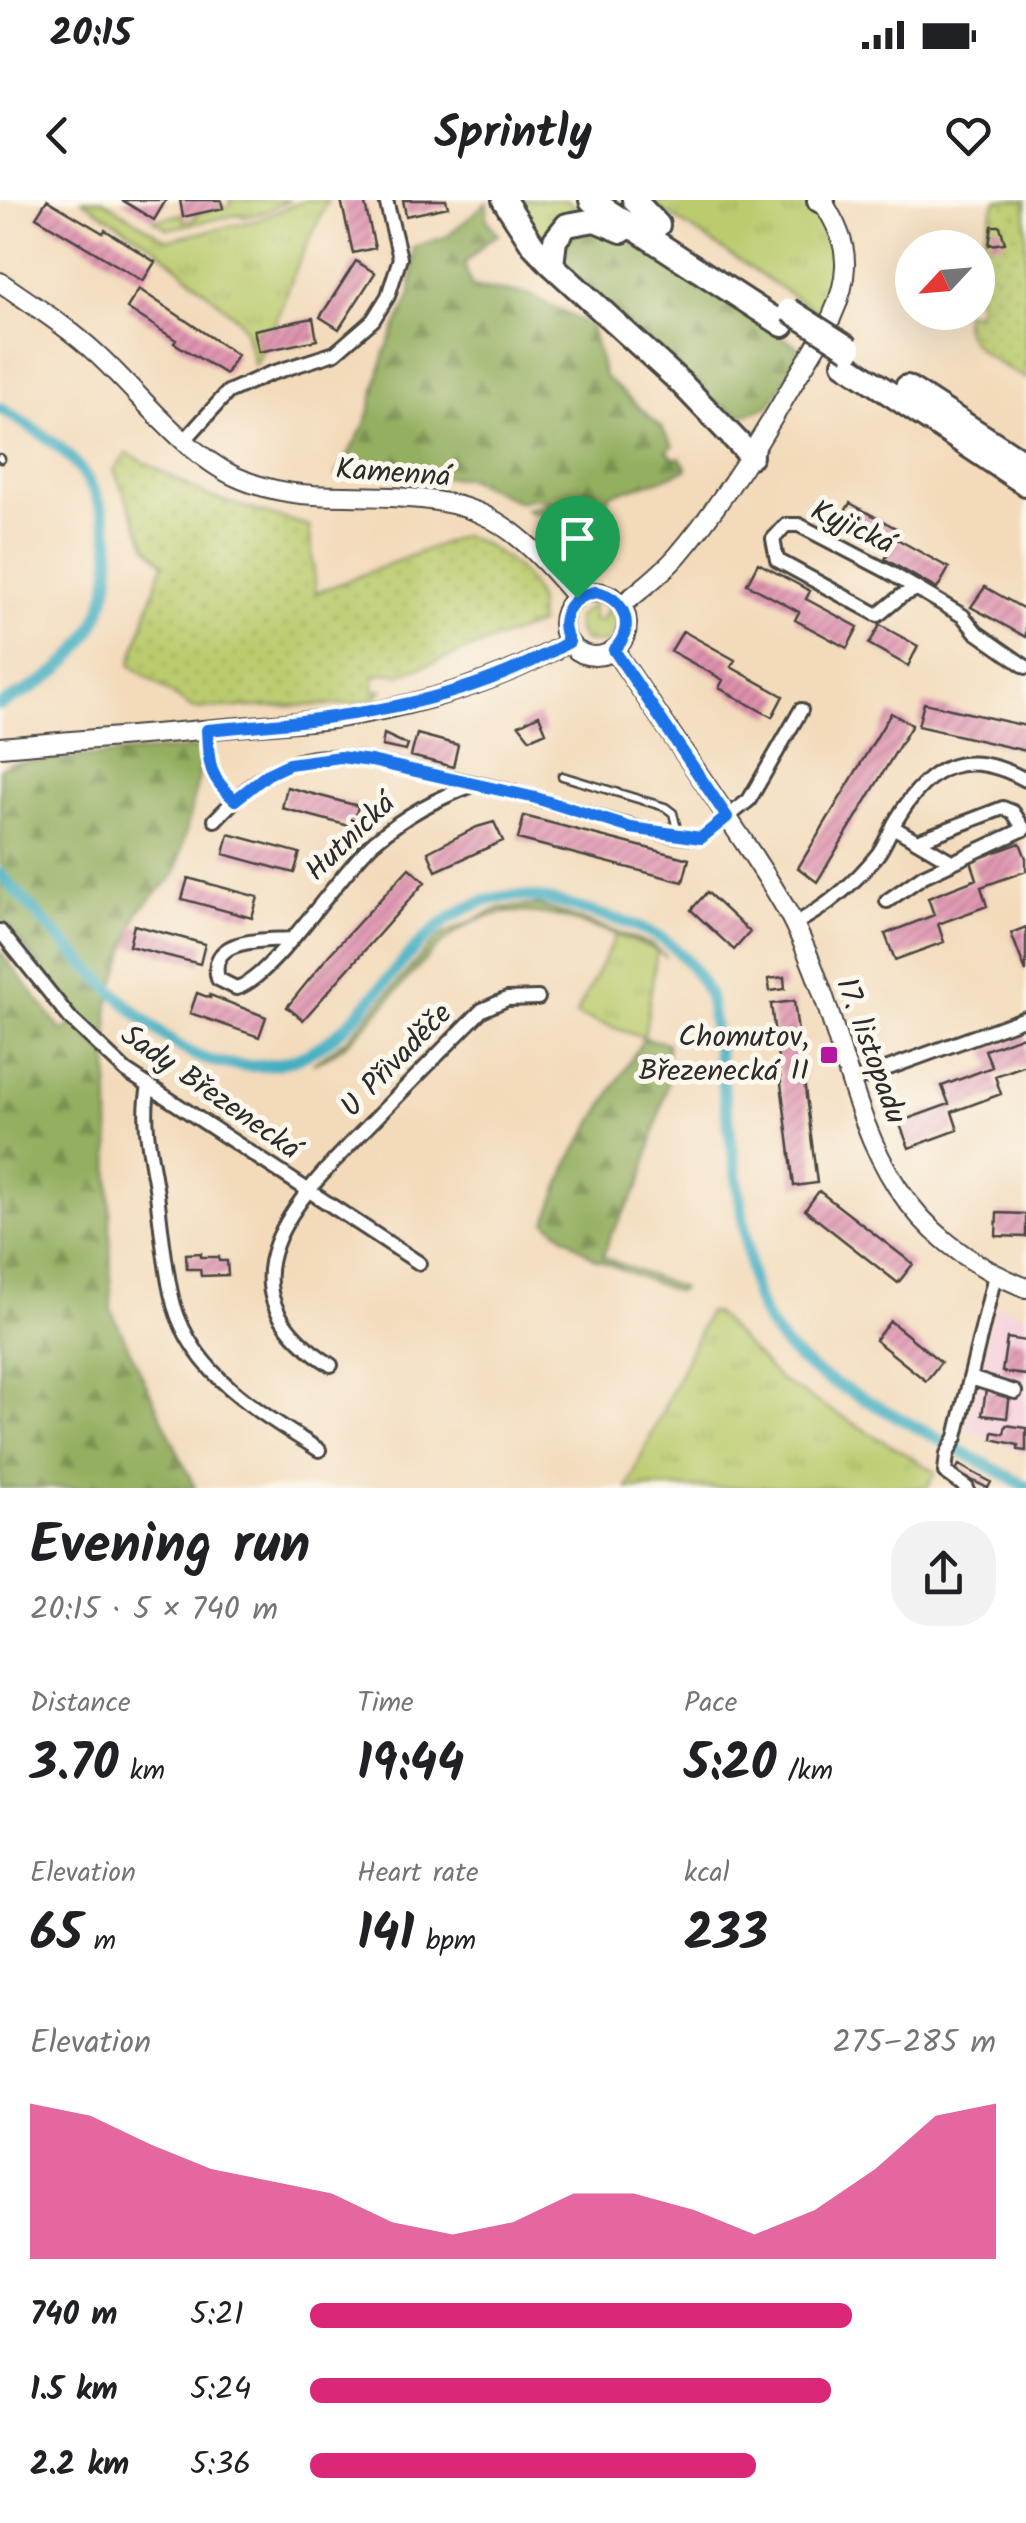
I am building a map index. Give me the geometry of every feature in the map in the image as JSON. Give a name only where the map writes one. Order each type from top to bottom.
[{"type":"highway","points":[[504,200],[533,244],[552,264],[680,382],[751,456]]},
{"type":"highway","points":[[591,200],[1026,464]]},
{"type":"highway","points":[[618,200],[786,318]]},
{"type":"highway","points":[[634,200],[658,225]]},
{"type":"highway","points":[[552,264],[555,240],[567,225],[596,220],[675,254]]},
{"type":"highway","points":[[847,356],[1026,484]]},
{"type":"street","points":[[186,440],[228,392],[269,374],[319,361],[335,353],[372,320],[388,296],[400,258],[386,200]]},
{"type":"street","points":[[621,606],[675,559],[724,498],[834,311],[845,250],[840,232],[822,201]]},
{"type":"street","name":"Kamenná","points":[[0,282],[96,354],[186,440],[232,476],[289,494],[423,498],[478,511],[528,543],[577,598]]},
{"type":"street","name":"Kyjická","points":[[917,588],[878,615],[777,560],[773,540],[786,525],[798,525],[917,588],[963,616],[976,632],[1026,667]]},
{"type":"street","points":[[596,592],[621,606],[626,615],[626,634],[614,650],[595,656],[576,650],[569,642],[565,614],[577,598],[596,592]]},
{"type":"street","points":[[0,747],[333,720],[387,710],[475,684],[535,662],[569,642]]},
{"type":"street","name":"17. listopadu","points":[[614,650],[794,924],[880,1160],[907,1205],[944,1241],[995,1275],[1026,1288]]},
{"type":"street","points":[[474,784],[671,836],[701,838],[748,800],[802,710]]},
{"type":"street","points":[[207,730],[210,771],[235,800]]},
{"type":"street","name":"Hutnická","points":[[216,820],[268,774],[310,759],[371,761],[474,784]]},
{"type":"street","points":[[794,924],[825,906],[854,882],[880,852],[918,788],[944,768],[970,761],[1003,768],[1026,780]]},
{"type":"street","name":"Hutnická","points":[[291,939],[232,945],[219,955],[215,967],[218,979],[229,987],[243,987],[291,939],[372,844],[422,806],[474,784]]},
{"type":"street","points":[[887,901],[951,861],[1025,829],[1013,812],[1002,808],[917,842]]},
{"type":"street","points":[[892,828],[951,861]]},
{"type":"street","name":"Sady Březenecká","points":[[0,932],[85,1034],[149,1087],[420,1263]]},
{"type":"street","name":"U Přivaděče","points":[[309,1191],[482,1010],[507,999],[538,998]]},
{"type":"street","points":[[850,1082],[1026,1018]]},
{"type":"street","points":[[149,1087],[144,1105],[171,1293],[184,1330],[204,1363],[236,1395],[319,1450]]},
{"type":"street","name":"Sady Březenecká","points":[[309,1191],[276,1242],[270,1288],[276,1312],[288,1331],[306,1350],[331,1365]]},
{"type":"street","points":[[967,1488],[944,1472],[995,1275]]},
{"type":"street","points":[[970,1378],[1016,1392]]},
{"type":"lane","points":[[562,776],[665,806],[673,813],[676,826],[671,836]]},
{"type":"shaded area","points":[[995,1304],[1026,1315],[1026,1455],[966,1429]]},
{"type":"green space","points":[[82,200],[103,200],[165,239],[172,239],[258,220],[306,200],[328,200],[274,326],[255,331],[262,352],[254,365],[239,320],[156,248]]},
{"type":"green space","points":[[229,200],[290,200],[262,213],[168,229],[154,220],[182,214],[184,221],[195,219],[195,214],[230,206]]},
{"type":"green space","points":[[514,200],[567,200],[578,210],[545,243]]},
{"type":"green space","points":[[647,200],[806,200],[826,226],[833,254],[831,284],[822,315]]},
{"type":"green space","points":[[996,200],[1026,200],[1026,379],[974,345],[966,330],[995,330],[995,230],[986,230]]},
{"type":"green space","points":[[487,202],[487,219],[498,235],[464,264],[472,287],[528,294],[591,326],[604,376],[661,427],[673,446],[666,450],[675,459],[680,457],[687,469],[610,494],[603,511],[570,507],[532,514],[526,509],[552,502],[534,498],[519,502],[466,478],[440,477],[432,472],[337,475],[367,420],[385,352],[411,294],[414,247],[448,236]]},
{"type":"green space","points":[[581,227],[614,234],[645,250],[803,350],[769,406],[742,416],[701,394],[564,266],[562,246]]},
{"type":"green space","points":[[127,453],[210,497],[309,526],[316,593],[463,535],[495,552],[525,577],[537,598],[539,624],[399,675],[385,673],[374,677],[374,691],[382,690],[375,699],[354,704],[193,709],[130,665],[163,563],[147,546],[114,470]]},
{"type":"green space","points":[[591,605],[593,620],[601,621],[607,607],[615,618],[615,631],[604,643],[584,641],[577,630],[577,617]]},
{"type":"green space","points":[[206,747],[176,873],[138,912],[108,1005],[111,1310],[195,1488],[0,1488],[0,951],[63,1032],[80,1015],[0,917],[0,769],[10,763]]},
{"type":"green space","points":[[538,905],[651,944],[666,957],[624,937],[544,914],[513,912],[487,917],[464,927],[443,943],[357,1035],[313,1064],[348,1038],[438,937],[500,908]]},
{"type":"green space","points":[[616,935],[657,950],[644,1038],[576,1015]]},
{"type":"green space","points":[[644,1038],[667,1043],[668,1082],[640,1185],[610,1236],[603,1257],[681,1288],[677,1292],[595,1259],[546,1222],[570,1160]]},
{"type":"green space","points":[[708,1312],[716,1314],[780,1380],[936,1472],[927,1488],[627,1488]]},
{"type":"building","points":[[47,200],[155,262],[143,281],[36,217]]},
{"type":"building","points":[[122,200],[166,200],[154,220]]},
{"type":"building","points":[[180,200],[221,200],[223,208],[183,217]]},
{"type":"building","points":[[341,200],[364,200],[375,248],[353,253]]},
{"type":"building","points":[[403,200],[446,200],[448,207],[406,216]]},
{"type":"building","points":[[992,226],[1000,226],[1005,243],[995,244],[995,230]]},
{"type":"building","points":[[356,261],[375,273],[339,329],[320,317]]},
{"type":"building","points":[[139,289],[237,355],[226,374],[174,343],[176,340],[127,308]]},
{"type":"building","points":[[313,318],[317,340],[259,352],[254,330]]},
{"type":"building","points":[[850,503],[901,531],[897,539],[949,568],[937,589],[885,559],[890,552],[838,523]]},
{"type":"building","points":[[758,563],[810,591],[806,599],[858,627],[847,648],[795,620],[799,612],[747,584]]},
{"type":"building","points":[[985,587],[1026,610],[1026,637],[971,607]]},
{"type":"building","points":[[880,625],[918,646],[908,666],[869,644]]},
{"type":"building","points":[[683,631],[735,660],[731,667],[783,696],[772,717],[719,688],[723,680],[671,651]]},
{"type":"building","points":[[924,703],[1026,726],[1026,751],[918,726]]},
{"type":"building","points":[[891,713],[912,725],[817,882],[798,868]]},
{"type":"building","points":[[539,715],[546,732],[530,739],[519,725]]},
{"type":"building","points":[[384,734],[408,745],[406,751],[382,746]]},
{"type":"building","points":[[417,734],[458,745],[453,767],[411,756]]},
{"type":"building","points":[[287,787],[358,806],[353,827],[282,808]]},
{"type":"building","points":[[524,816],[689,859],[683,882],[518,839]]},
{"type":"building","points":[[494,822],[503,841],[436,871],[428,852]]},
{"type":"building","points":[[229,834],[300,853],[294,873],[224,854]]},
{"type":"building","points":[[1020,843],[1026,871],[981,887],[987,906],[938,924],[944,942],[895,960],[885,934],[934,915],[928,898],[977,879],[971,861]]},
{"type":"building","points":[[409,868],[425,882],[303,1020],[287,1007]]},
{"type":"building","points":[[188,878],[258,897],[252,918],[182,899]]},
{"type":"building","points":[[707,892],[750,932],[734,950],[691,910]]},
{"type":"building","points":[[134,925],[205,944],[200,964],[129,946]]},
{"type":"building","points":[[1026,927],[1026,972],[1011,933]]},
{"type":"building","points":[[784,977],[785,989],[770,991],[768,979]]},
{"type":"building","points":[[197,993],[266,1017],[259,1037],[190,1013]]},
{"type":"building","points":[[794,1001],[817,1183],[794,1186],[771,1004]]},
{"type":"building","points":[[1026,1035],[1026,1065],[995,1076],[1001,1094],[952,1112],[958,1130],[909,1148],[899,1122],[949,1104],[942,1086],[992,1067],[985,1050]]},
{"type":"building","points":[[819,1191],[913,1264],[898,1283],[805,1210]]},
{"type":"building","points":[[997,1213],[1026,1214],[1026,1237],[996,1236]]},
{"type":"building","points":[[201,1253],[201,1257],[227,1261],[228,1275],[201,1276],[200,1269],[187,1269],[186,1254]]},
{"type":"building","points":[[890,1321],[941,1362],[926,1381],[875,1340]]},
{"type":"building","points":[[1007,1338],[1026,1341],[1026,1375],[1002,1372]]},
{"type":"building","points":[[986,1390],[1010,1393],[1007,1418],[982,1415]]},
{"type":"building","points":[[1006,1425],[1026,1428],[1026,1451],[992,1439],[993,1432],[1004,1434]]},
{"type":"building","points":[[959,1465],[991,1482],[988,1488],[955,1472]]},
{"type":"waterway","points":[[0,408],[53,442],[79,468],[95,493],[110,546],[104,600],[79,648],[59,669],[0,705]]},
{"type":"waterway","points":[[0,874],[100,979],[159,1031],[185,1050],[208,1060],[262,1066],[304,1055],[339,1032],[427,937],[461,911],[502,897],[527,896],[563,903],[651,932],[677,950],[709,995],[753,1285],[770,1326],[788,1349],[823,1377],[1026,1486]]},
{"type":"place","name":"Chomutov, Březenecká II","points":[[829,1055]]},
{"type":"route","points":[[596,592],[605,594],[626,615],[626,634],[614,650],[727,817],[701,838],[631,828],[536,798],[371,761],[340,757],[298,761],[268,774],[235,800],[210,771],[207,730],[333,720],[387,710],[433,699],[535,662],[569,642],[565,614],[577,598],[596,592]]}]
